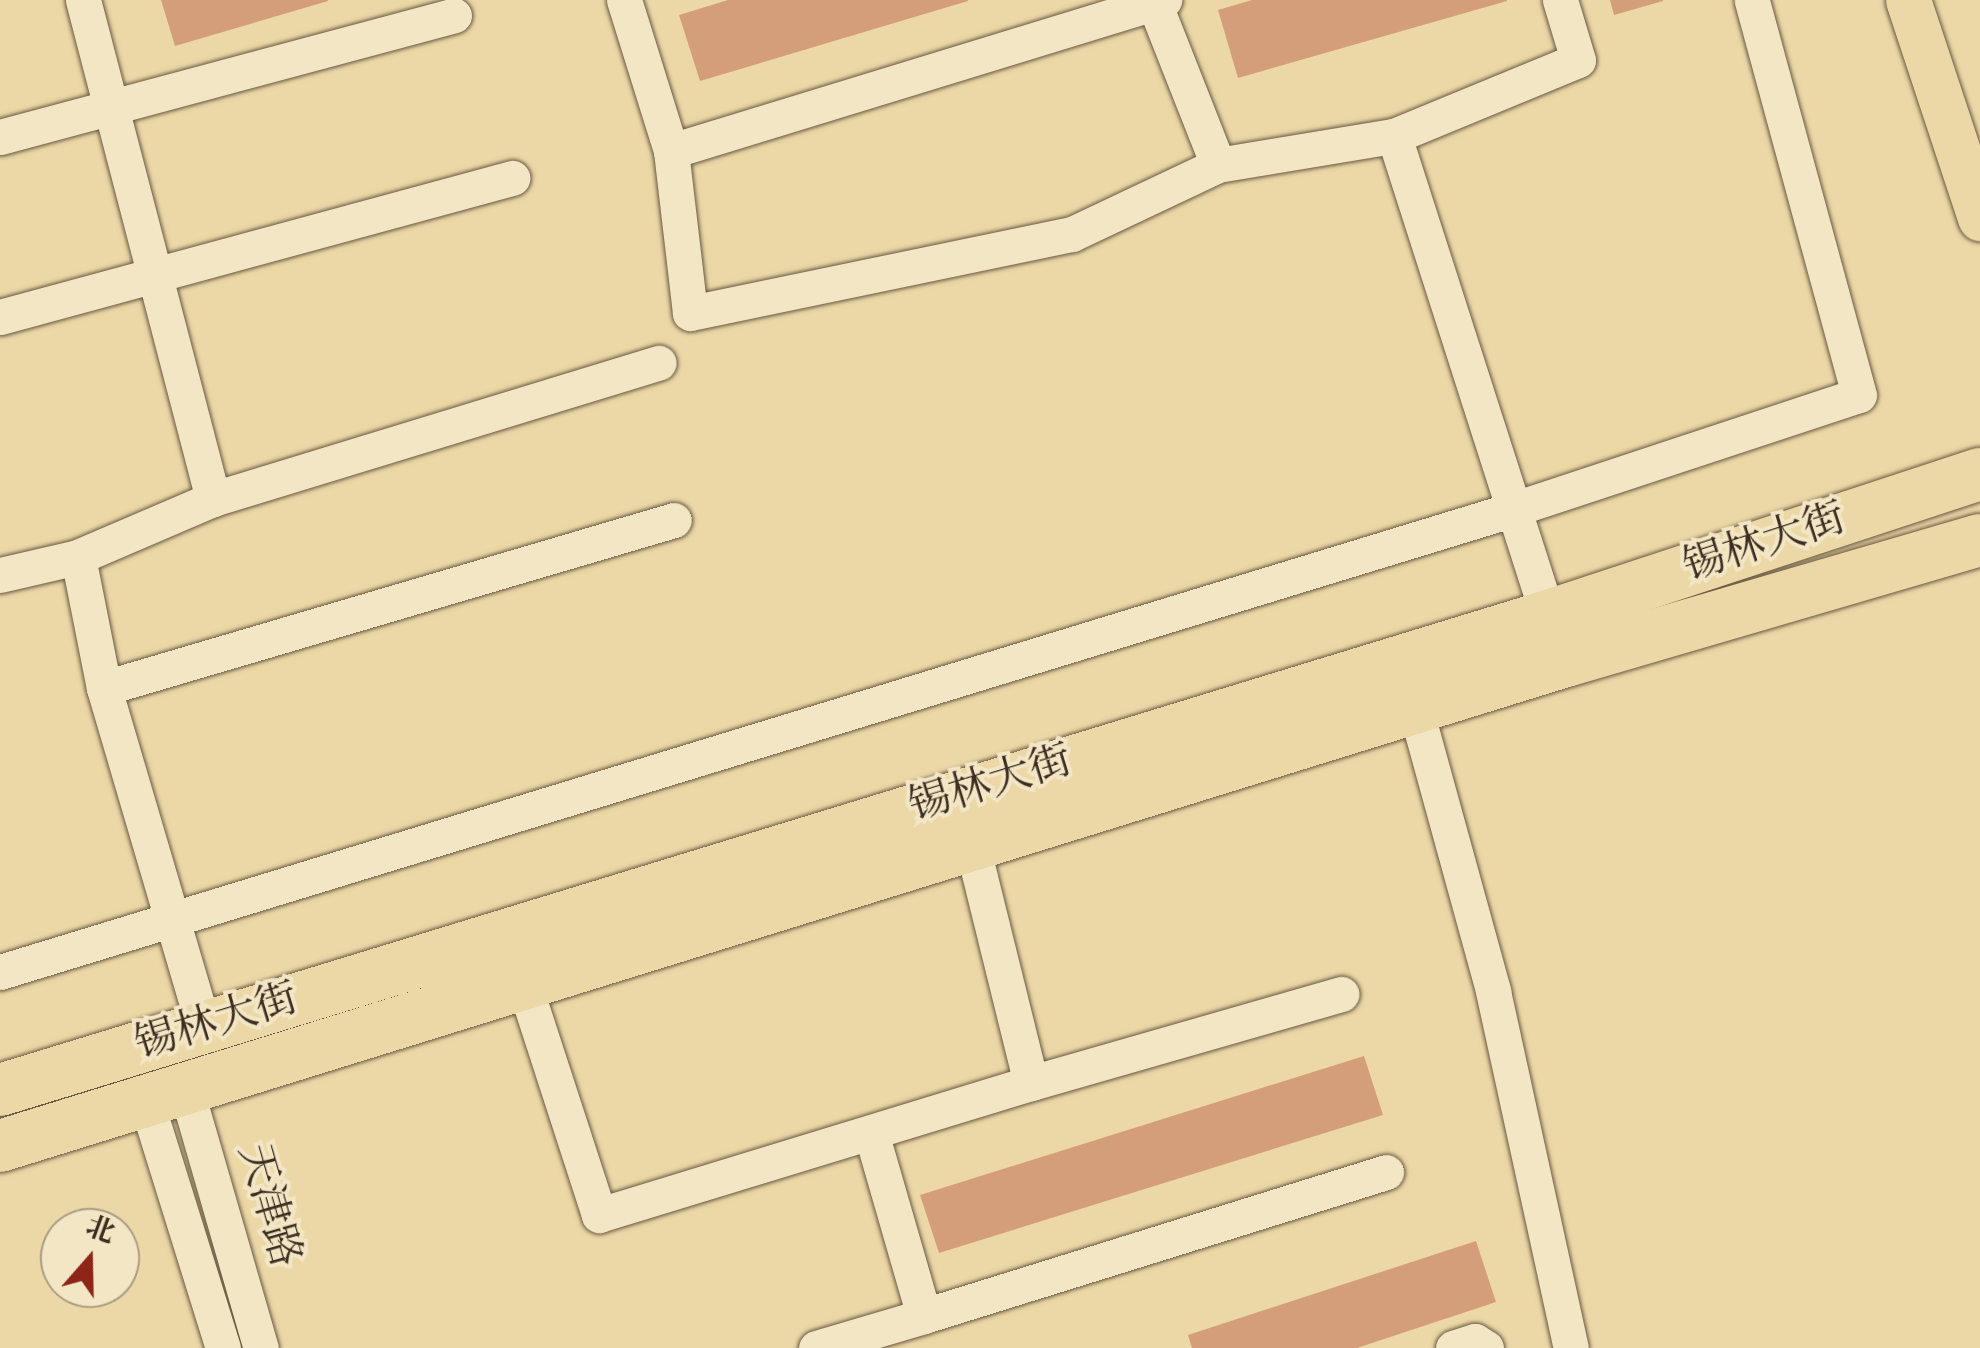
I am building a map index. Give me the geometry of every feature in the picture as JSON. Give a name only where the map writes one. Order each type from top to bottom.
[{"type":"highway","name":"锡林大街","points":[[0,1090],[1548,616],[1980,474]]},
{"type":"highway","name":"锡林大街","points":[[0,1146],[1415,708],[1980,540]]},
{"type":"main road","points":[[1908,0],[1980,218]]},
{"type":"street","points":[[83,0],[214,498]]},
{"type":"street","points":[[624,0],[671,151],[690,314],[1072,234],[1218,164],[1394,136],[1578,60],[1560,0]]},
{"type":"street","points":[[0,972],[1514,509],[1859,395],[1752,0]]},
{"type":"street","points":[[671,151],[1157,1],[1218,164]]},
{"type":"street","points":[[0,137],[110,104],[454,14]]},
{"type":"street","points":[[1394,136],[1548,616]]},
{"type":"street","points":[[0,316],[512,178]]},
{"type":"street","points":[[0,575],[78,557],[214,498],[658,364]]},
{"type":"street","points":[[104,688],[674,520]]},
{"type":"street","points":[[78,557],[104,688],[204,1028]]},
{"type":"street","points":[[1415,708],[1493,991],[1562,1345]]},
{"type":"street","points":[[972,844],[1031,1083]]},
{"type":"street","points":[[524,984],[600,1215],[1031,1083],[1341,994]]},
{"type":"street","name":"天津路","points":[[166,1095],[223,1348]]},
{"type":"street","name":"天津路","points":[[166,1095],[261,1348]]},
{"type":"street","points":[[871,1132],[924,1316]]},
{"type":"street","points":[[816,1348],[1386,1172]]},
{"type":"street","points":[[1452,1348],[1475,1341],[1486,1348]]},
{"type":"building","points":[[161,0],[328,0],[328,1],[175,46]]},
{"type":"building","points":[[728,0],[968,1],[700,81],[679,15]]},
{"type":"building","points":[[1252,0],[1507,1],[1238,78],[1218,10]]},
{"type":"building","points":[[1610,0],[1663,0],[1663,1],[1614,15]]},
{"type":"building","points":[[1364,1056],[1383,1115],[939,1253],[920,1195]]},
{"type":"building","points":[[1476,1241],[1496,1302],[1357,1348],[1192,1348],[1188,1335]]}]
